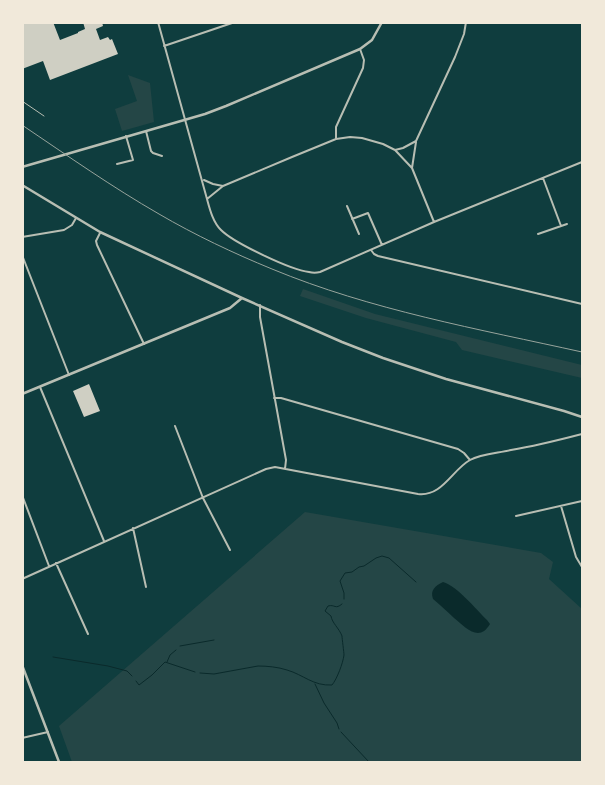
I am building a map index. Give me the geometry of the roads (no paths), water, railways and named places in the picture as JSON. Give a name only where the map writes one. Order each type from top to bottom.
[{"type":"street","points":[[158,22],[207,199],[217,224],[232,239],[298,269],[311,273],[320,272],[434,222],[582,162]]},
{"type":"street","points":[[164,46],[235,22]]},
{"type":"street","points":[[22,167],[226,106],[360,49],[372,40],[382,22]]},
{"type":"street","points":[[412,168],[416,141],[455,57],[464,34],[466,22]]},
{"type":"street","points":[[336,139],[336,127],[363,68],[364,60],[360,49]]},
{"type":"street","points":[[146,131],[151,151],[162,156]]},
{"type":"street","points":[[118,164],[133,160],[126,136]]},
{"type":"street","points":[[207,199],[223,186],[336,139],[362,138],[375,140],[395,150],[412,168],[434,222]]},
{"type":"street","points":[[395,150],[416,141]]},
{"type":"street","points":[[543,178],[561,226]]},
{"type":"street","points":[[202,180],[223,186]]},
{"type":"street","points":[[22,185],[100,232],[342,342],[446,379],[564,410],[582,417]]},
{"type":"street","points":[[347,206],[359,234]]},
{"type":"street","points":[[352,219],[368,213],[382,245]]},
{"type":"street","points":[[22,237],[64,230],[72,226],[76,218]]},
{"type":"street","points":[[538,234],[567,224]]},
{"type":"street","points":[[100,232],[96,241],[97,245],[144,344]]},
{"type":"street","points":[[372,250],[378,256],[582,304]]},
{"type":"street","points":[[22,255],[69,375]]},
{"type":"street","points":[[22,394],[230,308],[242,298]]},
{"type":"street","points":[[260,305],[260,317],[286,460],[285,469]]},
{"type":"street","points":[[40,387],[104,541]]},
{"type":"street","points":[[274,398],[281,398],[458,449],[470,460]]},
{"type":"street","points":[[175,426],[203,498],[230,550]]},
{"type":"street","points":[[22,579],[266,469],[275,467],[423,495],[439,489],[463,465],[476,457],[554,442],[582,434]]},
{"type":"street","points":[[22,495],[49,566]]},
{"type":"street","points":[[516,516],[582,501]]},
{"type":"street","points":[[561,506],[576,558],[582,567]]},
{"type":"street","points":[[133,528],[146,587]]},
{"type":"street","points":[[56,563],[88,634]]},
{"type":"street","points":[[22,665],[59,762]]},
{"type":"street","points":[[22,678],[27,676]]},
{"type":"street","points":[[22,738],[48,732]]},
{"type":"lane","points":[[22,101],[44,116]]},
{"type":"waterway","points":[[344,599],[340,581],[345,573],[352,572],[382,556],[389,558],[416,582]]},
{"type":"waterway","points":[[200,673],[214,674],[258,666],[269,666],[293,672],[319,684],[332,685],[336,679],[344,654],[342,636],[331,616],[325,611],[328,606],[338,607],[342,604]]},
{"type":"waterway","points":[[180,646],[214,640]]},
{"type":"waterway","points":[[167,662],[170,655],[176,650]]},
{"type":"waterway","points":[[53,657],[108,666],[127,671],[132,676]]},
{"type":"waterway","points":[[136,681],[139,685],[165,662],[195,672]]},
{"type":"waterway","points":[[315,684],[339,729]]},
{"type":"waterway","points":[[341,732],[369,762]]},
{"type":"tram line","points":[[22,125],[159,214],[214,243],[272,269],[309,283],[386,307],[582,352]]}]
